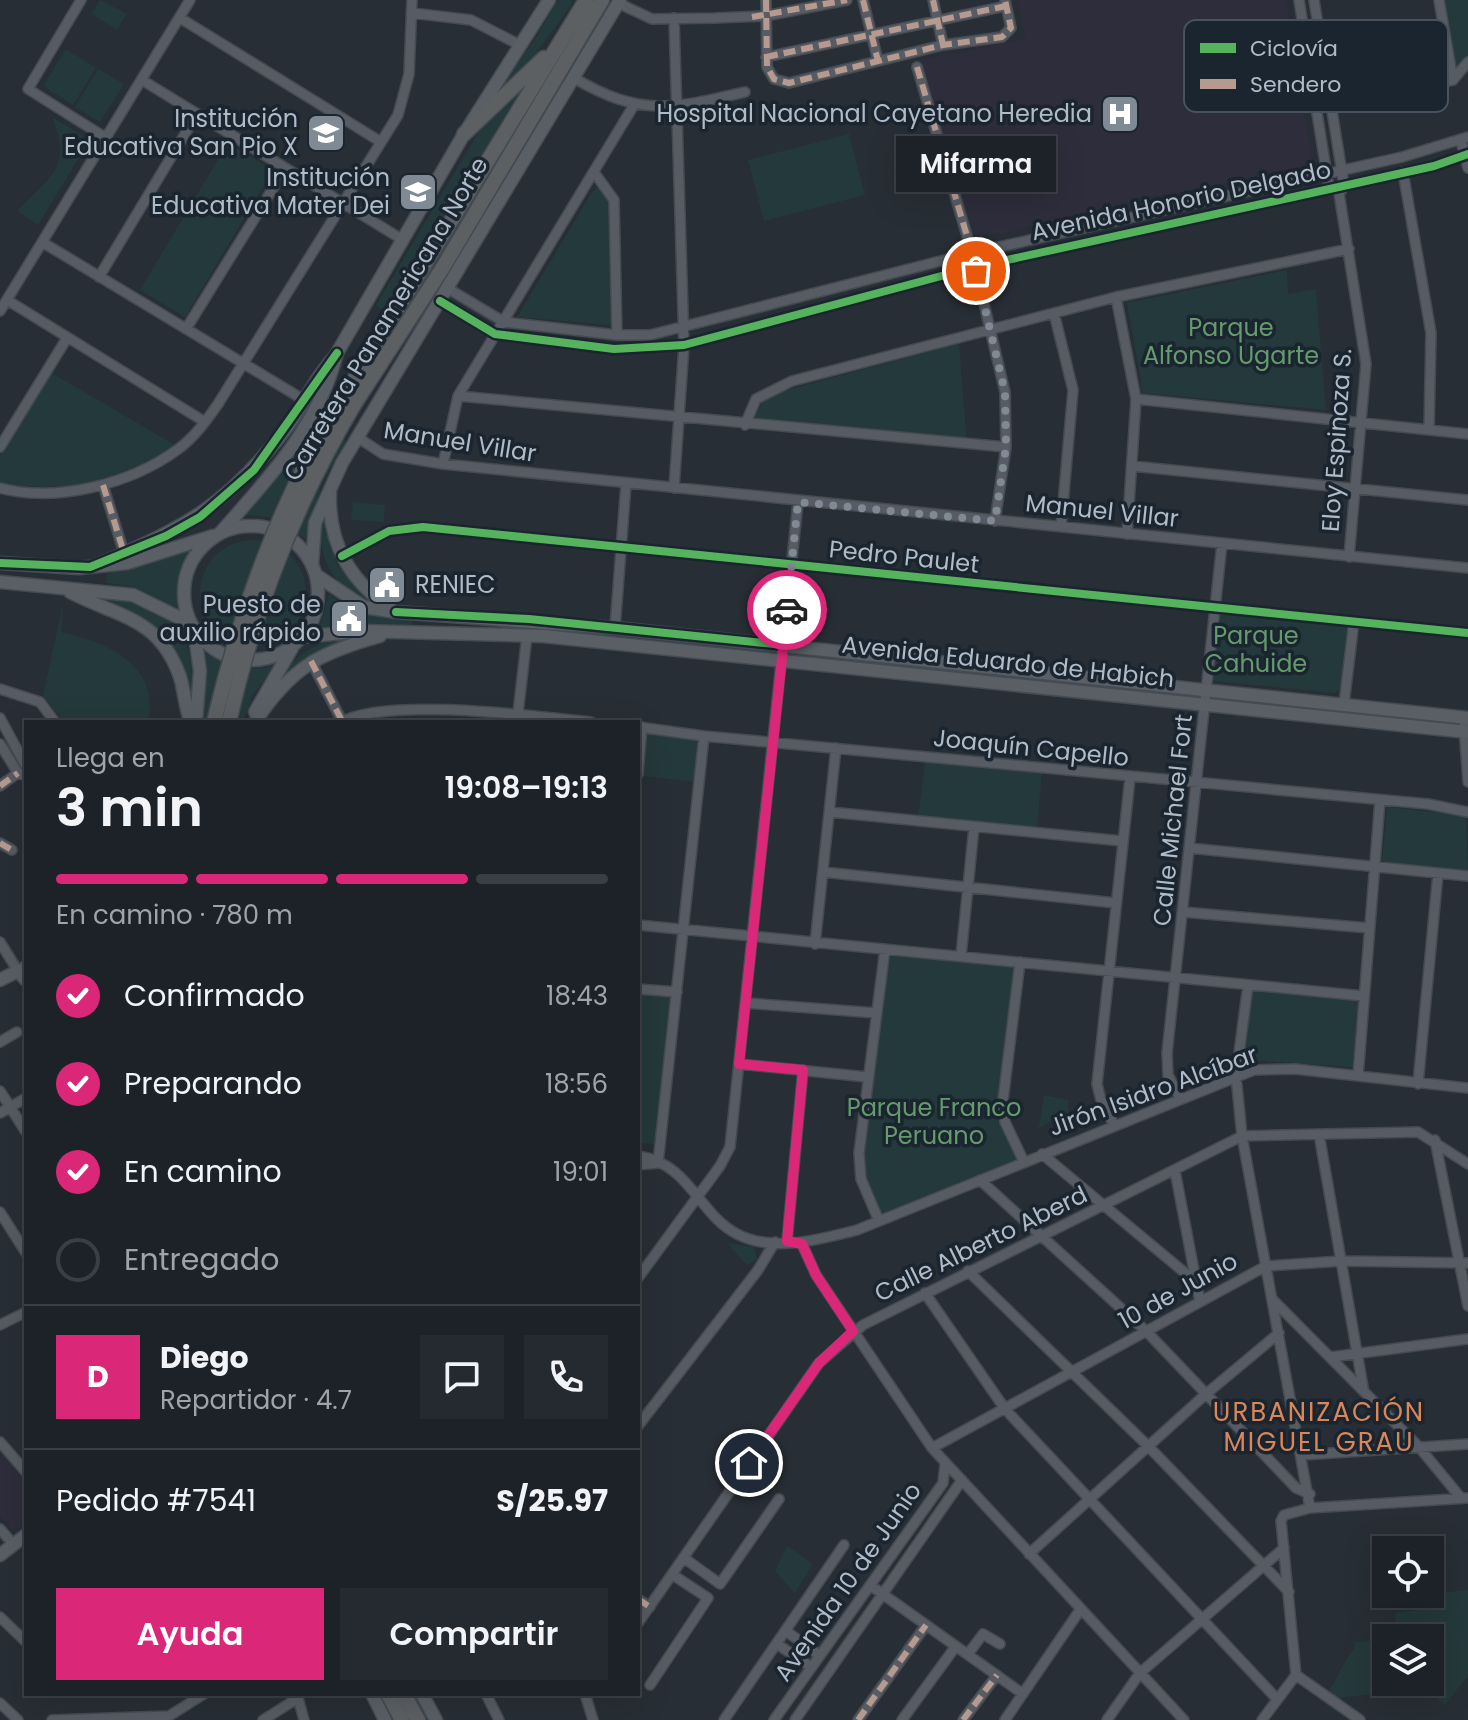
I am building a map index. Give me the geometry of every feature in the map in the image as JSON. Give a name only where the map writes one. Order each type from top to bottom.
[{"type":"highway","name":"Carretera Panamericana Norte","points":[[214,720],[226,671],[268,547],[315,443],[349,401],[442,269],[602,0]]},
{"type":"highway","name":"Carretera Panamericana Norte","points":[[229,720],[239,675],[281,553],[349,401],[584,2]]},
{"type":"highway","points":[[464,134],[498,106],[561,40]]},
{"type":"highway","points":[[389,1696],[402,1720]]},
{"type":"highway","points":[[405,1696],[418,1720]]},
{"type":"highway","points":[[411,1696],[418,1720]]},
{"type":"main road","points":[[93,566],[180,529],[230,494],[254,470],[337,353],[464,134],[549,0]]},
{"type":"main road","points":[[254,720],[265,690],[303,637],[316,607],[315,523],[330,488],[357,437],[619,2]]},
{"type":"main road","points":[[190,719],[200,671],[184,601],[185,579],[192,559],[273,474],[316,409],[330,381],[337,353]]},
{"type":"main road","points":[[316,409],[324,425],[333,432],[357,437]]},
{"type":"main road","points":[[330,488],[329,515],[342,556],[361,585],[396,612]]},
{"type":"main road","points":[[0,563],[93,566],[140,560],[242,526],[263,527],[283,534],[300,547],[314,570]]},
{"type":"main road","points":[[92,589],[98,585],[100,575],[93,566]]},
{"type":"main road","name":"Avenida Eduardo de Habich","points":[[314,570],[364,607],[396,612],[615,628],[1466,718]]},
{"type":"main road","points":[[0,582],[67,591],[92,589],[145,599],[192,626],[209,646],[240,659],[273,657],[293,647]]},
{"type":"main road","points":[[67,591],[133,618],[156,636],[181,677],[190,719]]},
{"type":"main road","points":[[422,614],[414,624],[422,634]]},
{"type":"main road","name":"Avenida Eduardo de Habich","points":[[303,637],[362,631],[527,635],[783,659],[1466,732]]},
{"type":"main road","points":[[255,720],[285,681],[311,661],[334,649],[393,632]]},
{"type":"main road","points":[[0,980],[23,972]]},
{"type":"main road","points":[[0,1555],[22,1540]]},
{"type":"main road","points":[[373,1696],[385,1720]]},
{"type":"main road","points":[[423,1696],[436,1720]]},
{"type":"street","points":[[81,0],[28,89],[106,138]]},
{"type":"street","points":[[0,311],[190,0]]},
{"type":"street","points":[[0,488],[32,492],[78,490],[103,485],[166,457],[205,422],[381,142],[405,96],[412,0]]},
{"type":"street","points":[[766,0],[765,16],[766,57],[767,67],[774,79],[789,83],[943,45],[1009,33],[1006,3],[766,57]]},
{"type":"street","points":[[619,2],[652,19],[765,16],[847,0]]},
{"type":"street","points":[[863,0],[878,61]]},
{"type":"street","points":[[933,0],[943,45]]},
{"type":"street","name":"Eloy Espinoza S.","points":[[1299,0],[1302,20]]},
{"type":"street","points":[[1314,0],[1317,20]]},
{"type":"street","points":[[1439,0],[1442,20]]},
{"type":"street","points":[[412,13],[471,20],[520,45]]},
{"type":"street","points":[[180,18],[381,142]]},
{"type":"street","points":[[674,18],[684,345],[674,488]]},
{"type":"street","points":[[1448,51],[1453,80]]},
{"type":"street","points":[[1448,81],[1453,80],[1468,62]]},
{"type":"street","points":[[917,67],[972,253],[1005,392],[1006,447],[995,521]]},
{"type":"street","points":[[574,78],[601,94],[634,105],[679,108],[745,92]]},
{"type":"street","points":[[142,80],[403,240]]},
{"type":"street","points":[[443,464],[458,396],[634,105]]},
{"type":"street","name":"Eloy Espinoza S.","points":[[1317,112],[1326,173],[1338,189],[1365,345],[1363,423],[1349,557]]},
{"type":"street","points":[[1333,112],[1342,170],[1338,189]]},
{"type":"street","points":[[99,277],[197,114]]},
{"type":"street","points":[[1464,139],[1468,168]]},
{"type":"street","name":"Avenida Honorio Delgado","points":[[447,288],[504,322],[617,335],[650,335],[972,253],[1342,170],[1464,139]]},
{"type":"street","name":"Avenida Honorio Delgado","points":[[440,301],[495,334],[614,349],[684,345],[975,267],[1338,189],[1466,155]]},
{"type":"street","points":[[186,329],[285,169]]},
{"type":"street","points":[[594,172],[614,200],[617,335]]},
{"type":"street","points":[[1403,172],[1431,333],[1429,430]]},
{"type":"street","points":[[42,242],[304,400]]},
{"type":"street","points":[[745,425],[756,399],[771,388],[1116,297],[1349,249]]},
{"type":"street","points":[[1116,297],[1136,399],[1127,534]]},
{"type":"street","points":[[7,300],[205,422]]},
{"type":"street","points":[[1054,313],[1073,390],[1061,527]]},
{"type":"street","points":[[0,447],[67,338]]},
{"type":"street","points":[[458,396],[1006,447]]},
{"type":"street","points":[[1136,399],[1468,434]]},
{"type":"street","name":"Manuel Villar","points":[[357,437],[362,444],[383,454],[443,464],[1468,568]]},
{"type":"street","points":[[1132,466],[1468,500]]},
{"type":"street","points":[[615,628],[626,484]]},
{"type":"street","points":[[103,485],[124,553]]},
{"type":"street","points":[[640,1275],[720,1166],[730,1147],[798,502]]},
{"type":"street","name":"Pedro Paulet","points":[[342,556],[389,531],[408,527],[1468,633]]},
{"type":"street","name":"Calle Michael Fort","points":[[1180,1098],[1166,1066],[1222,543]]},
{"type":"street","points":[[1344,704],[1354,621]]},
{"type":"street","points":[[517,718],[527,635]]},
{"type":"street","points":[[311,661],[341,720]]},
{"type":"street","points":[[0,689],[40,702],[54,720]]},
{"type":"street","points":[[348,720],[381,710],[548,720]]},
{"type":"street","points":[[0,718],[24,772]]},
{"type":"street","points":[[1466,718],[1468,782]]},
{"type":"street","name":"Joaquín Capello","points":[[640,727],[704,736],[1380,800],[1468,812]]},
{"type":"street","points":[[640,1164],[658,1163],[704,736]]},
{"type":"street","points":[[0,744],[24,773]]},
{"type":"street","points":[[815,944],[836,748]]},
{"type":"street","points":[[0,786],[24,774]]},
{"type":"street","points":[[1114,1125],[1101,1100],[1097,1084],[1130,778]]},
{"type":"street","points":[[1358,1076],[1380,800]]},
{"type":"street","points":[[830,812],[1122,841]]},
{"type":"street","points":[[961,956],[974,827]]},
{"type":"street","points":[[0,843],[12,850]]},
{"type":"street","points":[[1189,848],[1468,876]]},
{"type":"street","points":[[823,872],[1116,903]]},
{"type":"street","points":[[1418,1084],[1438,873]]},
{"type":"street","points":[[1183,912],[1369,928]]},
{"type":"street","points":[[640,925],[1364,996]]},
{"type":"street","points":[[0,942],[23,972]]},
{"type":"street","points":[[879,1221],[861,1179],[859,1162],[885,949]]},
{"type":"street","points":[[1020,962],[1003,1100],[1005,1122],[1024,1162]]},
{"type":"street","points":[[1248,985],[1236,1076],[1242,1136],[1310,1494],[1310,1508]]},
{"type":"street","points":[[640,989],[677,992]]},
{"type":"street","points":[[746,1003],[876,1013]]},
{"type":"street","points":[[0,1042],[17,1032]]},
{"type":"street","points":[[739,1064],[867,1077]]},
{"type":"street","name":"Jirón Isidro Alcíbar","points":[[658,1163],[679,1175],[717,1218],[739,1236],[802,1244],[879,1221],[1180,1098],[1265,1067],[1468,1088]]},
{"type":"street","points":[[787,1241],[803,1070]]},
{"type":"street","points":[[0,1091],[24,1129]]},
{"type":"street","points":[[0,1113],[24,1099]]},
{"type":"street","name":"Calle Alberto Aberd","points":[[640,1620],[819,1363],[853,1331],[1039,1235],[1242,1136],[1412,1131],[1435,1140],[1468,1164]]},
{"type":"street","points":[[1319,1134],[1363,1389]]},
{"type":"street","points":[[1435,1140],[1463,1263],[1468,1306]]},
{"type":"street","points":[[1042,1154],[1196,1282]]},
{"type":"street","points":[[1175,1171],[1200,1302]]},
{"type":"street","points":[[980,1180],[1147,1332],[1296,1488],[1310,1494]]},
{"type":"street","points":[[0,1212],[24,1250]]},
{"type":"street","points":[[640,1423],[758,1270],[775,1242]]},
{"type":"street","points":[[802,1244],[816,1275],[932,1448],[1184,1720]]},
{"type":"street","name":"10 de Junio","points":[[932,1448],[1266,1266],[1342,1261],[1463,1263]]},
{"type":"street","points":[[968,1271],[1148,1446],[1289,1592]]},
{"type":"street","points":[[925,1293],[1005,1409],[1091,1497],[1277,1699]]},
{"type":"street","points":[[1273,1300],[1419,1447],[1464,1498]]},
{"type":"street","points":[[0,1325],[24,1313]]},
{"type":"street","points":[[1029,1554],[1206,1394],[1279,1333]]},
{"type":"street","points":[[1331,1357],[1468,1339]]},
{"type":"street","points":[[0,1442],[24,1470]]},
{"type":"street","points":[[1302,1455],[1468,1444]]},
{"type":"street","name":"Avenida 10 de Junio","points":[[777,1716],[943,1483],[945,1464]]},
{"type":"street","name":"Avenida 10 de Junio","points":[[795,1720],[962,1480]]},
{"type":"street","points":[[1262,1720],[1296,1675],[1282,1517],[1310,1508],[1464,1498]]},
{"type":"street","points":[[684,1558],[720,1584],[779,1499]]},
{"type":"street","points":[[0,1529],[22,1540]]},
{"type":"street","points":[[724,1720],[844,1545]]},
{"type":"street","points":[[1107,1720],[1140,1673],[1284,1548]]},
{"type":"street","points":[[650,1685],[708,1598],[673,1575]]},
{"type":"street","points":[[870,1585],[1023,1694]]},
{"type":"street","points":[[640,1600],[650,1607]]},
{"type":"street","points":[[1005,1720],[1080,1610]]},
{"type":"street","points":[[0,1617],[4,1630],[24,1641]]},
{"type":"street","points":[[858,1720],[926,1625]]},
{"type":"street","points":[[786,1631],[819,1655]]},
{"type":"street","points":[[968,1654],[983,1634],[1000,1644]]},
{"type":"street","points":[[777,1644],[811,1667]]},
{"type":"street","points":[[902,1720],[956,1646]]},
{"type":"street","points":[[963,1720],[997,1675]]},
{"type":"street","points":[[1296,1675],[1360,1720]]},
{"type":"street","points":[[52,1720],[170,1718],[201,1696]]},
{"type":"street","points":[[263,1720],[297,1696],[304,1720]]},
{"type":"street","points":[[487,1696],[499,1720]]},
{"type":"street","points":[[586,1696],[593,1720]]},
{"type":"street","points":[[0,1703],[18,1720]]},
{"type":"street","points":[[777,1716],[789,1720]]},
{"type":"shaded area","name":"Hospital Nacional Cayetano Heredia","points":[[1018,0],[1286,0],[1289,20],[1184,20],[1184,112],[1304,112],[1313,167],[1141,199],[1003,234],[987,234],[974,241],[920,60],[1025,39]]},
{"type":"shaded area","points":[[4,1454],[24,1478],[24,1523],[14,1532],[0,1515],[0,1457]]},
{"type":"green space","points":[[100,0],[127,14],[117,30],[91,14]]},
{"type":"green space","points":[[558,0],[571,0],[572,4],[534,56],[497,92],[535,39]]},
{"type":"green space","points":[[1443,0],[1468,0],[1468,56],[1460,65],[1455,66]]},
{"type":"green space","points":[[66,49],[96,68],[73,105],[43,86]]},
{"type":"green space","points":[[98,69],[124,84],[100,122],[75,107]]},
{"type":"green space","points":[[525,84],[386,313],[376,305],[478,133]]},
{"type":"green space","points":[[52,117],[90,140],[38,225],[17,211],[49,179],[59,160],[58,134]]},
{"type":"green space","points":[[849,134],[865,195],[764,221],[748,160]]},
{"type":"green space","points":[[228,143],[273,170],[185,317],[140,290]]},
{"type":"green space","points":[[601,185],[608,202],[612,325],[517,317],[592,192]]},
{"type":"green space","name":"Parque Alfonso Ugarte","points":[[1287,270],[1288,294],[1316,289],[1326,410],[1143,393],[1127,303]]},
{"type":"green space","points":[[959,344],[967,444],[754,419],[763,400],[779,392]]},
{"type":"green space","points":[[50,372],[175,445],[135,468],[91,482],[46,487],[0,482],[0,455]]},
{"type":"green space","points":[[313,418],[318,426],[346,441],[321,486],[306,539],[268,517],[238,514]]},
{"type":"green space","points":[[353,502],[385,505],[384,522],[351,520]]},
{"type":"green space","points":[[322,510],[337,565],[371,600],[344,587],[328,566],[320,539]]},
{"type":"green space","points":[[253,540],[273,544],[290,556],[302,573],[306,593],[302,613],[290,630],[273,642],[253,646],[233,642],[216,630],[204,613],[200,593],[204,573],[216,556],[233,544]]},
{"type":"green space","points":[[190,548],[177,585],[178,609],[135,587],[106,583],[107,574]]},
{"type":"green space","points":[[329,594],[353,611],[411,619],[413,627],[351,625],[319,630]]},
{"type":"green space","points":[[79,595],[128,602],[149,609],[180,632],[189,651],[192,674],[190,703],[173,658],[154,628],[142,617],[125,609]]},
{"type":"green space","points":[[63,604],[61,632],[112,650],[138,671],[146,685],[150,702],[148,720],[62,720],[43,696]]},
{"type":"green space","name":"Parque Cahuide","points":[[1221,611],[1343,625],[1347,628],[1340,689],[1335,693],[1213,681],[1217,614]]},
{"type":"green space","points":[[342,638],[366,639],[328,650],[276,686],[303,654]]},
{"type":"green space","points":[[202,652],[238,666],[266,668],[276,665],[252,696],[244,720],[203,718],[206,690]]},
{"type":"green space","points":[[647,734],[701,740],[696,782],[643,776]]},
{"type":"green space","points":[[925,762],[1042,773],[1037,827],[918,817]]},
{"type":"green space","points":[[1387,807],[1466,816],[1468,870],[1382,862]]},
{"type":"green space","name":"Parque Franco Peruano","points":[[885,949],[1020,962],[1005,1122],[1024,1162],[879,1221],[859,1162]]},
{"type":"green space","points":[[1255,989],[1358,1000],[1353,1067],[1246,1060],[1243,1057],[1250,993]]},
{"type":"green space","points":[[640,993],[674,997],[659,1144],[640,1143]]},
{"type":"green space","points":[[1044,1095],[1068,1100],[1068,1113],[1039,1128]]},
{"type":"green space","points":[[727,1243],[754,1247],[757,1259],[747,1265]]},
{"type":"green space","points":[[787,1546],[813,1564],[795,1593],[775,1571]]},
{"type":"green space","points":[[1468,1590],[1468,1676],[1445,1705],[1434,1696],[1444,1696],[1444,1624],[1396,1624],[1395,1613],[1444,1608],[1444,1593]]},
{"type":"green space","points":[[1372,1641],[1372,1694],[1338,1698],[1329,1690],[1355,1648],[1355,1642]]},
{"type":"marked path","points":[[766,0],[767,67],[774,79],[789,83],[943,45],[1002,37],[1011,28],[1005,0]]},
{"type":"marked path","points":[[752,17],[847,0]]},
{"type":"marked path","points":[[863,0],[878,61]]},
{"type":"marked path","points":[[933,0],[943,45]]},
{"type":"marked path","points":[[766,57],[1006,6]]},
{"type":"marked path","points":[[917,67],[972,253]]},
{"type":"marked path","points":[[103,485],[124,553]]},
{"type":"marked path","points":[[311,661],[341,720]]},
{"type":"marked path","points":[[0,786],[18,773]]},
{"type":"marked path","points":[[0,843],[12,850]]},
{"type":"marked path","points":[[640,1600],[650,1607]]},
{"type":"marked path","points":[[858,1720],[926,1625]]},
{"type":"marked path","points":[[963,1720],[997,1675]]},
{"type":"cycle path","points":[[440,301],[495,334],[614,349],[684,345],[975,267],[1434,166],[1468,154]]},
{"type":"cycle path","points":[[0,563],[90,567],[166,536],[200,517],[254,470],[337,353]]},
{"type":"cycle path","points":[[342,556],[389,531],[423,527],[1468,633]]},
{"type":"cycle path","points":[[396,612],[529,619],[784,645]]},
{"type":"way so far","points":[[787,610],[798,502],[995,521],[1006,447],[1005,392],[976,271]]},
{"type":"place","name":"Hospital Nacional Cayetano Heredia","points":[[1120,114]]},
{"type":"place","name":"Institución Educativa San Pio X","points":[[326,133]]},
{"type":"place","name":"Institución Educativa Mater Dei","points":[[418,192]]},
{"type":"place","name":"Mifarma","points":[[976,271]]},
{"type":"place","name":"RENIEC","points":[[387,585]]},
{"type":"place","name":"Puesto de auxilio rápido","points":[[349,619]]},
{"type":"district","name":"URBANIZACIÓN MIGUEL GRAU","points":[[1319,1427]]},
{"type":"route","points":[[749,1463],[819,1363],[853,1331],[816,1275],[806,1249],[802,1244],[787,1241],[803,1070],[739,1064],[787,610]]}]
